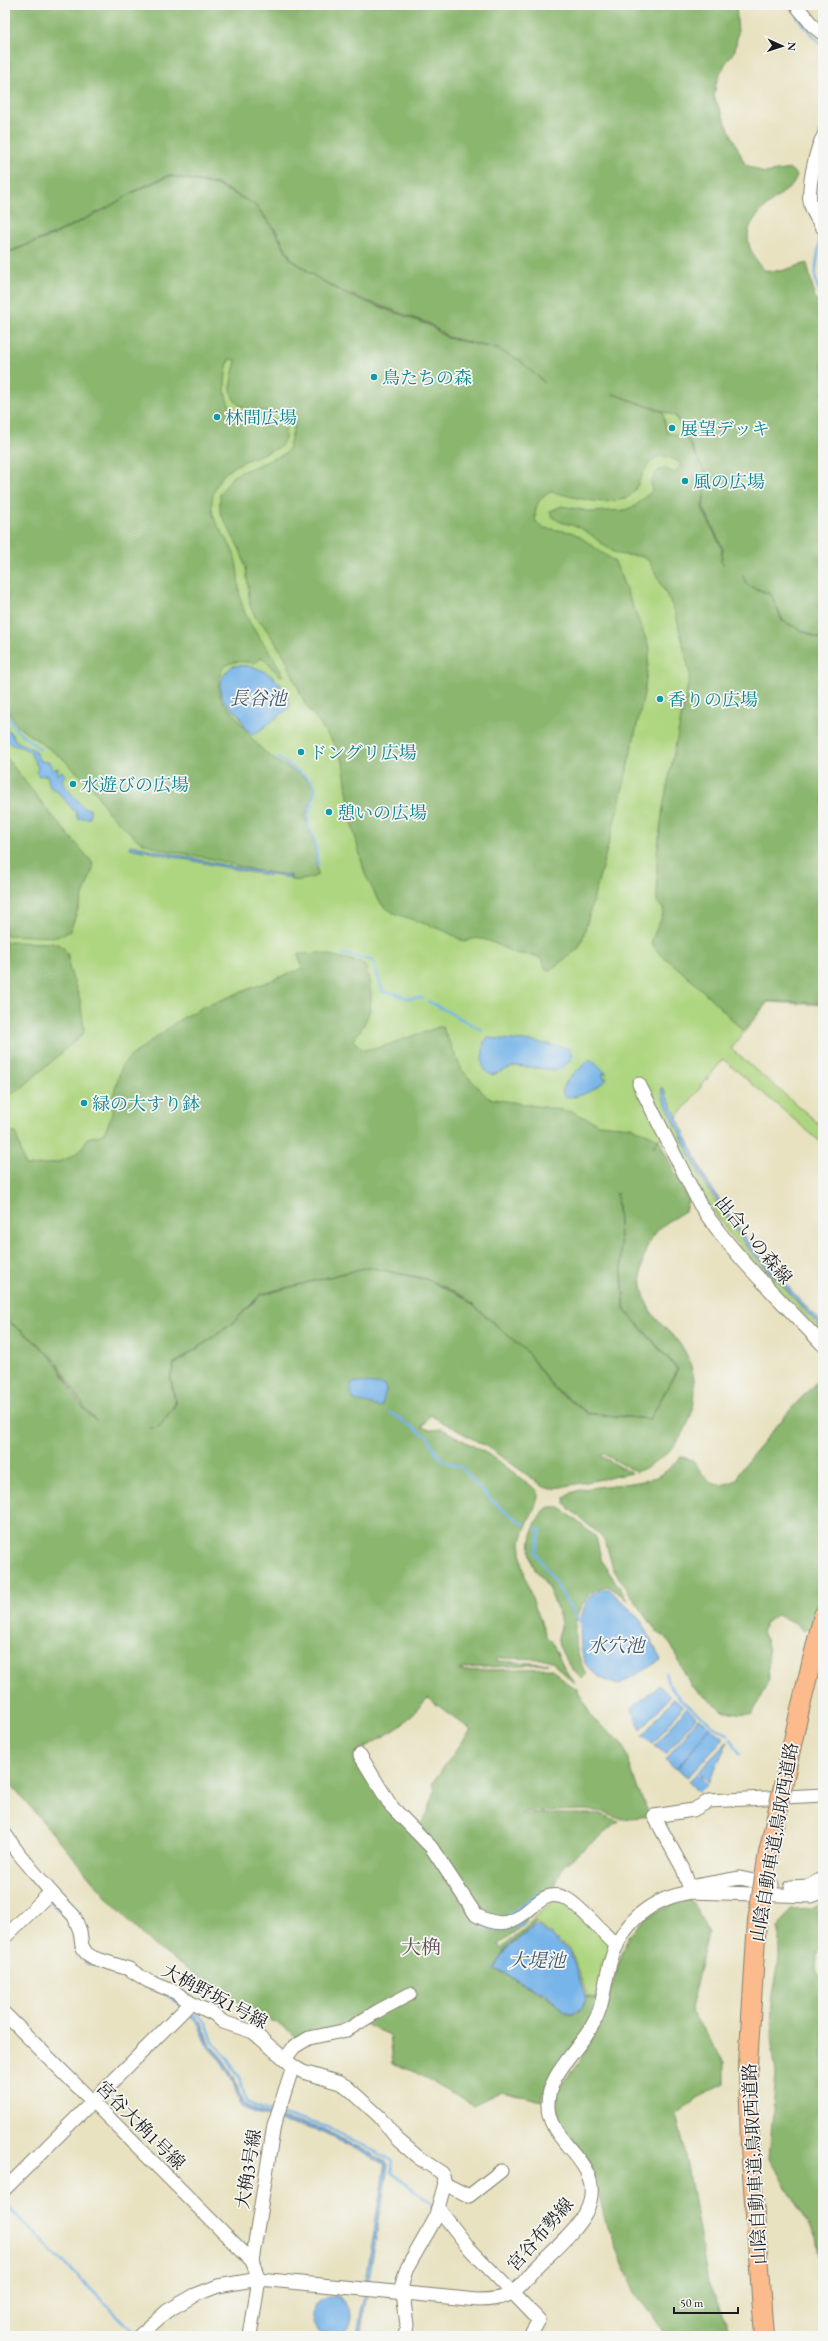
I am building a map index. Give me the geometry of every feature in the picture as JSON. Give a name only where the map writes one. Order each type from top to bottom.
[{"type":"highway","name":"山陰自動車道;鳥取西道路","points":[[764,2336],[750,2146],[748,2066],[760,1921],[802,1710],[823,1615]]},
{"type":"highway","name":"山陰自動車道;鳥取西道路","points":[[802,1710],[823,1639]]},
{"type":"highway","name":"山陰自動車道;鳥取西道路","points":[[760,1921],[754,2067],[755,2146],[769,2336]]},
{"type":"street","points":[[796,5],[813,26],[823,34]]},
{"type":"street","points":[[823,137],[816,160],[810,200],[813,212],[823,228]]},
{"type":"street","name":"出合いの森線","points":[[639,1084],[700,1205],[712,1224],[735,1252],[823,1345]]},
{"type":"street","points":[[360,1755],[390,1806],[431,1847],[476,1915],[488,1922],[511,1922],[542,1898],[554,1896],[568,1900],[617,1946]]},
{"type":"street","points":[[823,1795],[709,1801],[693,1810],[654,1816],[683,1869],[690,1889],[740,1878],[783,1888],[809,1886],[823,1878]]},
{"type":"street","points":[[5,1834],[19,1854],[51,1892],[5,1937]]},
{"type":"street","name":"宮谷布勢線","points":[[139,2336],[167,2311],[196,2295],[218,2286],[259,2279],[491,2300],[513,2292],[578,2224],[591,2199],[591,2184],[582,2165],[565,2145],[551,2122],[547,2106],[549,2089],[594,2023],[617,1946],[625,1929],[647,1909],[671,1895],[690,1889],[812,1896],[823,1892]]},
{"type":"street","name":"大桷野坂1号線","points":[[51,1892],[78,1922],[86,1953],[94,1958],[129,1969],[148,1981],[175,1992],[229,2025],[253,2032],[289,2063],[303,2072],[340,2082],[380,2117],[398,2140],[419,2158],[442,2173],[445,2184]]},
{"type":"street","points":[[289,2063],[294,2047],[309,2038],[335,2034],[354,2027],[378,2011],[410,1994]]},
{"type":"street","points":[[5,2189],[191,2003]]},
{"type":"street","name":"宮谷大桷1号線","points":[[5,2014],[252,2262]]},
{"type":"street","points":[[340,2025],[354,2027]]},
{"type":"street","name":"大桷3号線","points":[[252,2262],[274,2125],[289,2063]]},
{"type":"street","points":[[405,2336],[407,2325],[402,2285],[406,2270],[434,2221],[445,2184],[469,2196],[501,2171]]},
{"type":"street","points":[[438,2208],[470,2249],[539,2320],[530,2336]]},
{"type":"street","points":[[250,2336],[259,2279],[252,2262]]},
{"type":"green space","points":[[5,5],[736,5],[738,33],[735,50],[725,64],[716,84],[714,97],[745,164],[764,173],[790,169],[797,175],[791,187],[760,212],[754,220],[748,238],[750,247],[755,258],[764,270],[781,271],[807,263],[815,298],[823,306],[823,640],[783,621],[771,594],[747,585],[771,595],[782,621],[823,641],[823,1003],[767,1001],[743,1031],[704,992],[662,955],[651,942],[664,910],[657,902],[657,854],[663,807],[690,674],[675,611],[649,561],[645,558],[637,556],[616,553],[576,526],[558,521],[550,511],[562,506],[592,512],[625,510],[635,506],[652,491],[651,481],[659,470],[666,469],[675,473],[681,464],[669,457],[660,456],[652,460],[638,485],[628,497],[610,502],[600,502],[552,492],[540,499],[535,512],[536,522],[544,528],[571,532],[579,536],[615,562],[650,649],[644,694],[619,805],[582,941],[578,949],[550,970],[546,969],[542,960],[538,957],[516,953],[484,940],[471,939],[465,942],[445,931],[394,913],[383,906],[376,896],[365,874],[352,825],[343,762],[337,748],[305,704],[285,657],[262,623],[256,619],[250,605],[246,568],[241,552],[220,512],[220,494],[233,476],[284,454],[288,450],[296,419],[289,409],[271,411],[251,410],[236,402],[232,395],[231,384],[236,360],[229,359],[225,378],[226,396],[229,404],[234,411],[242,416],[253,419],[278,419],[285,427],[285,439],[280,447],[240,464],[223,475],[216,486],[212,498],[212,511],[235,556],[243,608],[252,626],[274,658],[283,676],[280,676],[262,657],[255,663],[234,662],[226,665],[220,673],[219,689],[224,704],[235,715],[257,744],[276,761],[306,779],[315,789],[306,816],[308,829],[314,841],[318,875],[311,878],[291,880],[291,875],[254,870],[213,859],[161,849],[139,841],[108,812],[93,788],[62,758],[17,726],[5,705],[5,254],[54,235],[105,209],[54,234],[5,253]],"holes":[[[169,175],[217,184],[254,204],[216,185],[169,176],[138,190],[105,209],[138,189]],[[254,204],[275,229],[292,259],[319,279],[291,260],[274,230]],[[319,279],[346,293],[430,324],[448,337],[497,349],[447,338],[429,325],[345,294]],[[613,394],[676,416],[707,477],[685,436],[667,433],[663,412]],[[706,481],[703,507],[723,549],[721,562],[722,549],[702,508]]]},
{"type":"green space","points":[[169,176],[217,185],[254,204],[274,229],[291,259],[319,279],[345,294],[430,325],[448,338],[497,349],[519,360],[545,383],[568,393],[609,393],[631,399],[675,416],[707,477],[702,508],[723,549],[721,562],[742,574],[747,585],[771,594],[783,621],[823,641],[823,1005],[768,1002],[731,1049],[823,1127],[823,1144],[723,1059],[674,1121],[703,1183],[747,1248],[823,1330],[823,1334],[764,1274],[731,1236],[705,1197],[669,1128],[617,1193],[624,1310],[678,1369],[650,1419],[588,1413],[554,1388],[526,1351],[463,1297],[427,1280],[368,1267],[261,1295],[231,1324],[174,1365],[170,1377],[176,1404],[159,1427],[108,1431],[87,1413],[56,1362],[15,1326],[5,1320],[5,253],[54,235],[105,209],[138,189]]},
{"type":"green space","points":[[5,756],[49,812],[92,862],[93,869],[70,931],[57,937],[5,935]]},
{"type":"green space","points":[[5,942],[56,943],[62,946],[68,955],[69,968],[80,999],[84,1029],[83,1034],[18,1091],[5,1096]]},
{"type":"green space","points":[[321,953],[360,962],[366,967],[371,997],[370,1006],[365,1022],[353,1040],[363,1050],[381,1047],[442,1026],[462,1070],[488,1098],[573,1112],[599,1124],[631,1127],[659,1139],[653,1147],[659,1140],[688,1200],[685,1211],[664,1224],[654,1235],[645,1253],[641,1273],[647,1304],[656,1319],[685,1351],[693,1376],[695,1393],[687,1426],[678,1441],[666,1454],[652,1464],[636,1472],[602,1453],[601,1456],[632,1473],[551,1489],[544,1487],[491,1449],[430,1415],[422,1427],[430,1430],[442,1429],[455,1436],[493,1457],[538,1491],[537,1503],[522,1539],[521,1557],[523,1569],[530,1593],[547,1638],[551,1640],[564,1668],[575,1684],[551,1661],[545,1659],[497,1658],[498,1661],[548,1664],[466,1668],[459,1671],[548,1668],[556,1672],[569,1686],[577,1689],[593,1719],[623,1744],[638,1790],[650,1816],[622,1819],[605,1812],[583,1810],[522,1812],[522,1814],[600,1814],[619,1821],[563,1866],[552,1893],[546,1895],[514,1917],[508,1919],[495,1919],[483,1914],[463,1894],[440,1854],[418,1828],[427,1814],[435,1790],[432,1783],[471,1730],[428,1698],[401,1726],[356,1753],[384,1803],[433,1855],[469,1913],[479,1922],[498,1928],[507,1926],[525,1918],[543,1904],[517,1930],[498,1945],[501,1949],[534,1919],[535,1923],[506,1949],[494,1969],[543,1994],[568,2014],[575,2013],[581,2009],[585,2004],[586,1997],[599,2000],[587,2027],[553,2074],[546,2087],[542,2101],[502,2091],[473,2105],[413,2071],[393,2064],[390,2035],[362,2023],[411,1995],[411,1993],[380,2008],[352,2026],[339,2025],[351,2027],[307,2037],[301,2041],[288,2030],[218,1990],[153,1945],[114,1906],[5,1777],[5,1320],[46,1352],[33,1340],[5,1319],[5,1131],[16,1133],[25,1166],[43,1165],[69,1158],[77,1153],[87,1138],[104,1134],[113,1112],[113,1096],[122,1065],[130,1057],[179,1020],[203,1007],[303,968],[298,954]],"holes":[[[617,1193],[625,1309],[678,1369],[650,1419],[677,1369],[624,1310]],[[368,1267],[261,1295],[231,1325],[174,1365],[171,1377],[176,1404],[159,1427],[175,1404],[170,1377],[174,1364],[231,1324],[261,1294]],[[368,1267],[428,1279],[463,1296],[526,1351],[463,1297],[427,1280]],[[526,1351],[554,1388],[588,1413],[650,1419],[588,1414],[553,1388]],[[52,1358],[57,1363],[85,1408],[97,1421],[84,1410]]]},
{"type":"green space","points":[[823,1375],[823,1566],[818,1615],[812,1627],[803,1631],[794,1622],[776,1615],[767,1622],[761,1631],[767,1641],[769,1679],[752,1715],[723,1711],[691,1686],[668,1639],[657,1632],[613,1569],[606,1543],[599,1534],[565,1505],[565,1497],[582,1489],[638,1482],[650,1479],[663,1473],[681,1457],[693,1460],[706,1477],[715,1484],[728,1483],[736,1480],[741,1469],[790,1410]]},
{"type":"green space","points":[[549,1507],[558,1507],[566,1512],[596,1537],[602,1562],[628,1600],[608,1586],[599,1588],[592,1593],[581,1607],[577,1616],[575,1636],[578,1655],[586,1674],[582,1679],[571,1666],[560,1648],[558,1638],[561,1625],[560,1618],[548,1587],[532,1563],[530,1548],[535,1524],[543,1511]]},
{"type":"green space","points":[[554,1900],[562,1900],[611,1946],[599,1999],[587,1996],[571,1951],[537,1923],[534,1918]]},
{"type":"green space","points":[[681,1900],[690,1900],[694,1903],[708,1933],[690,2010],[725,2062],[725,2083],[707,2092],[676,2114],[686,2155],[708,2283],[732,2336],[666,2336],[652,2313],[636,2295],[607,2227],[590,2161],[570,2141],[553,2106],[556,2091],[576,2066],[597,2031],[628,1936],[646,1917]]},
{"type":"green space","points":[[823,1903],[824,1937],[816,1966],[819,1975],[823,1979],[823,2283],[816,2237],[769,2159],[776,2073],[771,2038],[772,2001],[779,1960],[779,1929],[791,1909],[812,1908]]},
{"type":"water","name":"長谷池","points":[[233,666],[253,667],[269,674],[282,687],[290,704],[288,709],[255,734],[252,734],[248,730],[240,716],[226,703],[221,693],[221,683],[225,673]]},
{"type":"water","points":[[5,725],[16,741],[34,750],[40,761],[49,762],[53,770],[58,768],[57,775],[62,771],[65,776],[62,779],[64,785],[84,808],[90,809],[90,818],[77,818],[77,814],[58,792],[50,787],[47,775],[39,776],[36,772],[38,768],[30,752],[9,743],[5,733]]},
{"type":"water","points":[[130,845],[254,871],[291,876],[291,878],[253,873],[130,848]]},
{"type":"water","points":[[488,1038],[534,1042],[568,1048],[573,1055],[570,1061],[559,1070],[515,1066],[492,1075],[485,1069],[482,1061],[484,1042]]},
{"type":"water","points":[[588,1061],[594,1061],[607,1074],[603,1073],[603,1077],[607,1078],[594,1089],[581,1095],[575,1097],[565,1096],[562,1091],[568,1079]]},
{"type":"water","points":[[661,1088],[663,1088],[707,1181],[722,1204],[751,1246],[823,1325],[823,1329],[748,1247],[704,1181],[664,1100]]},
{"type":"water","points":[[351,1383],[384,1385],[386,1389],[382,1406],[379,1407],[354,1400],[351,1394]]},
{"type":"water","name":"水穴池","points":[[602,1589],[609,1589],[642,1621],[661,1660],[618,1685],[605,1680],[592,1671],[585,1663],[582,1654],[580,1629],[582,1613],[589,1599]]},
{"type":"water","points":[[659,1685],[670,1697],[641,1729],[631,1709]]},
{"type":"water","points":[[674,1698],[683,1706],[653,1744],[642,1736]]},
{"type":"water","points":[[686,1708],[696,1717],[666,1754],[655,1746]]},
{"type":"water","points":[[698,1718],[710,1727],[676,1769],[666,1760]]},
{"type":"water","points":[[710,1727],[724,1739],[687,1778],[677,1769]]},
{"type":"water","points":[[728,1741],[709,1782],[698,1772]]},
{"type":"water","points":[[697,1773],[707,1784],[699,1792],[689,1781]]},
{"type":"water","points":[[5,1841],[20,1863],[69,1918],[76,1930],[80,1951],[83,1956],[92,1962],[126,1972],[141,1982],[170,1994],[190,2009],[202,2024],[211,2046],[223,2059],[234,2077],[243,2104],[272,2116],[324,2129],[387,2162],[388,2165],[360,2336],[357,2336],[385,2164],[323,2132],[271,2119],[241,2107],[232,2079],[221,2061],[209,2048],[199,2026],[182,2006],[162,1993],[142,1985],[125,1975],[86,1963],[77,1951],[73,1931],[67,1921],[21,1869],[7,1848]]},
{"type":"water","name":"大堤池","points":[[536,1924],[570,1952],[586,1999],[582,2008],[572,2013],[564,2011],[544,1993],[494,1969],[507,1949]]},
{"type":"water","points":[[328,2297],[336,2297],[348,2306],[351,2316],[348,2326],[342,2332],[336,2335],[328,2335],[316,2326],[313,2320],[313,2312],[322,2300]]},
{"type":"waterway","points":[[797,17],[823,47]]},
{"type":"waterway","points":[[819,134],[823,128]]},
{"type":"waterway","points":[[818,230],[819,247],[816,280],[818,289],[823,297]]},
{"type":"waterway","points":[[5,709],[15,729],[40,749]]},
{"type":"waterway","points":[[277,757],[312,781],[316,788],[308,816],[309,828],[315,840],[318,866]]},
{"type":"waterway","points":[[342,954],[373,961],[383,992],[394,993],[406,998],[423,998]]},
{"type":"waterway","points":[[428,1001],[482,1030]]},
{"type":"waterway","points":[[389,1412],[428,1437],[437,1454],[443,1460],[462,1468],[483,1492],[504,1511],[524,1524]]},
{"type":"waterway","points":[[536,1529],[541,1530],[536,1553],[582,1625]]},
{"type":"waterway","points":[[666,1673],[673,1690],[681,1699],[690,1708],[728,1736]]},
{"type":"waterway","points":[[731,1739],[740,1754]]},
{"type":"waterway","points":[[510,1914],[534,1896],[548,1891]]},
{"type":"waterway","points":[[479,1923],[489,1928],[501,1930],[513,1928],[523,1922]]},
{"type":"waterway","points":[[196,2012],[206,2023],[213,2042],[228,2059],[240,2078],[246,2102],[273,2113]]},
{"type":"waterway","points":[[282,2115],[328,2127],[393,2161],[391,2173],[432,2203],[432,2207]]},
{"type":"waterway","points":[[5,2204],[135,2333]]},
{"type":"place","name":"鳥たちの森","points":[[374,377]]},
{"type":"place","name":"林間広場","points":[[217,417]]},
{"type":"place","name":"展望デッキ","points":[[672,428]]},
{"type":"place","name":"風の広場","points":[[685,481]]},
{"type":"place","name":"香りの広場","points":[[660,699]]},
{"type":"place","name":"ドングリ広場","points":[[301,752]]},
{"type":"place","name":"水遊びの広場","points":[[73,784]]},
{"type":"place","name":"憩いの広場","points":[[329,812]]},
{"type":"place","name":"緑の大すり鉢","points":[[84,1103]]},
{"type":"district","name":"大桷","points":[[421,1947]]}]
